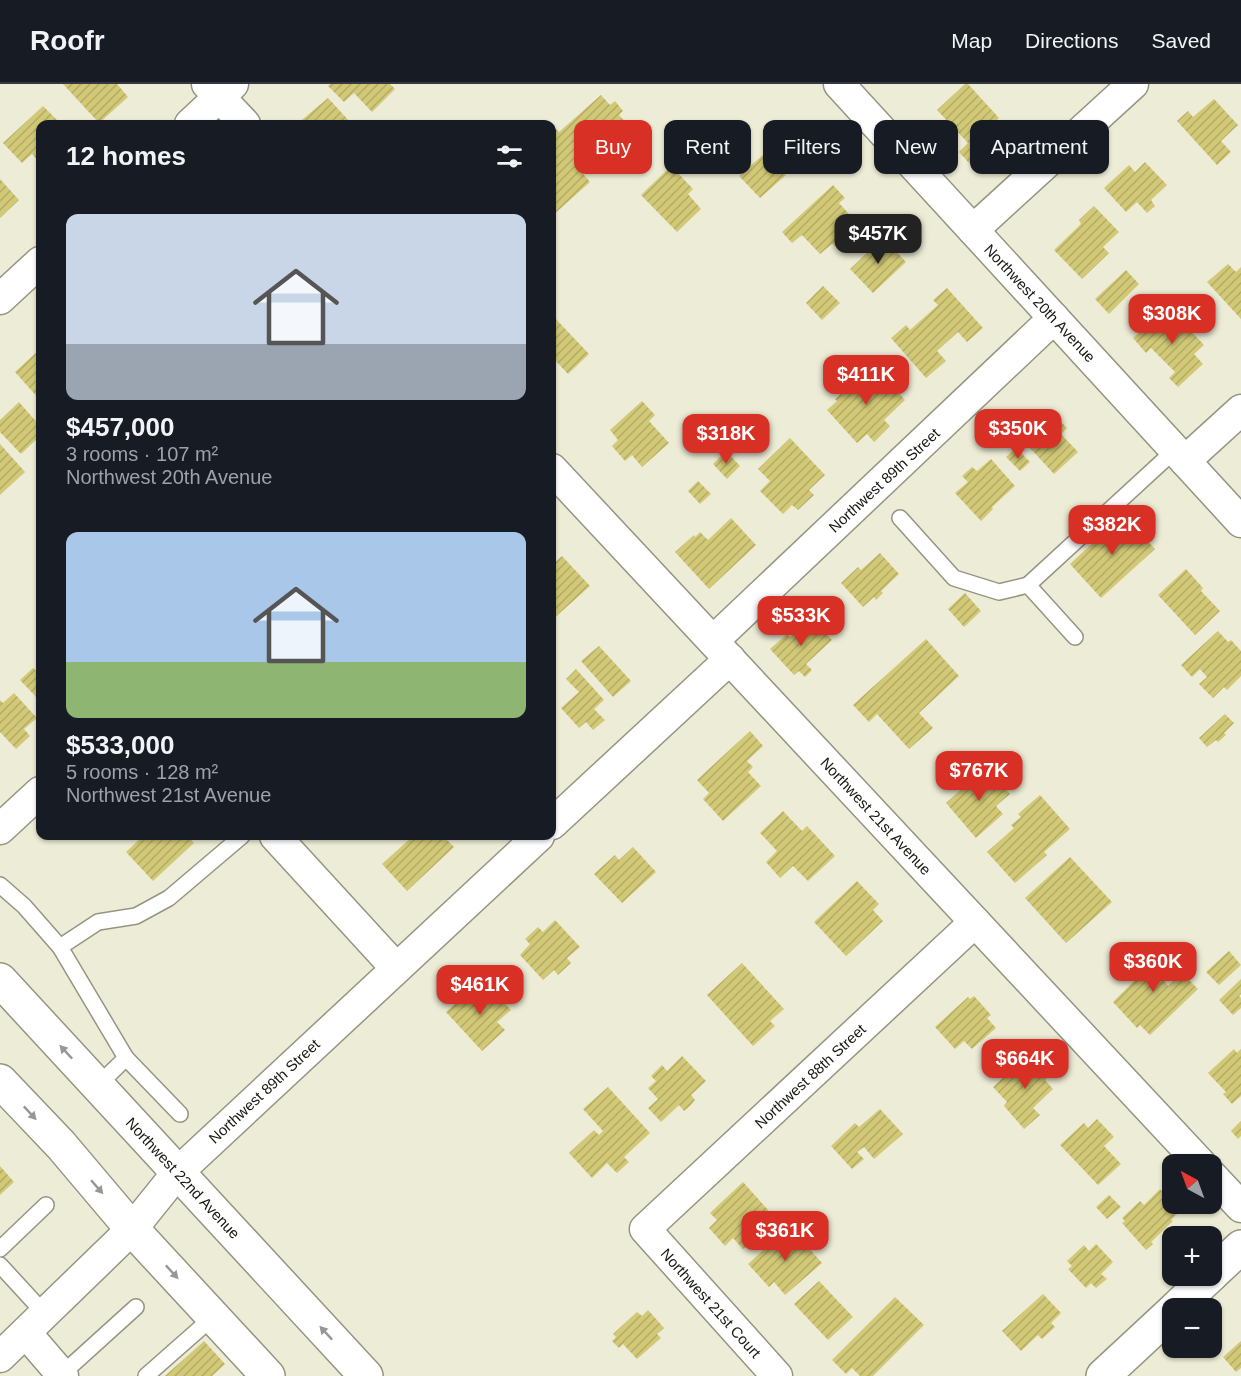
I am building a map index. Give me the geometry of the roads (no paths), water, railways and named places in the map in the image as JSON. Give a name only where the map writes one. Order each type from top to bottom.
[{"type":"main road","name":"Northwest 22nd Avenue","points":[[0,980],[366,1376]]},
{"type":"main road","points":[[0,1081],[61,1145],[132,1229],[268,1376]]},
{"type":"main road","points":[[1222,1265],[1241,1247]]},
{"type":"main road","points":[[1186,1298],[1200,1286]]},
{"type":"main road","points":[[1103,1376],[1162,1320]]},
{"type":"street","name":"Northwest 20th Avenue","points":[[839,84],[1241,522]]},
{"type":"street","points":[[974,230],[1134,84]]},
{"type":"street","points":[[193,120],[220,88],[242,120]]},
{"type":"street","points":[[0,299],[36,266]]},
{"type":"street","name":"Northwest 89th Street","points":[[556,820],[721,650],[1054,318]]},
{"type":"street","points":[[1180,456],[1241,410]]},
{"type":"street","name":"Northwest 21st Avenue","points":[[557,487],[721,650],[1192,1154]]},
{"type":"street","points":[[0,829],[36,796]]},
{"type":"street","points":[[279,840],[396,968]]},
{"type":"street","name":"Northwest 89th Street","points":[[0,1357],[132,1229],[177,1173],[535,840]]},
{"type":"street","name":"Northwest 88th Street","points":[[645,1229],[975,922]]},
{"type":"street","points":[[1222,1187],[1241,1207]]},
{"type":"street","name":"Northwest 21st Court","points":[[645,1229],[777,1376]]},
{"type":"street","points":[[36,1324],[63,1375]]},
{"type":"lane","points":[[900,518],[954,578],[999,592],[1028,585],[1180,456]]},
{"type":"lane","points":[[1028,585],[1075,637]]},
{"type":"lane","points":[[60,946],[98,922],[136,916],[169,898],[237,840]]},
{"type":"lane","points":[[0,885],[24,906],[60,946],[126,1058],[180,1114]]},
{"type":"lane","points":[[97,1086],[126,1058]]},
{"type":"lane","points":[[0,1249],[46,1205]]},
{"type":"lane","points":[[0,1265],[36,1324]]},
{"type":"lane","points":[[63,1375],[136,1307]]},
{"type":"lane","points":[[146,1376],[213,1317]]}]
